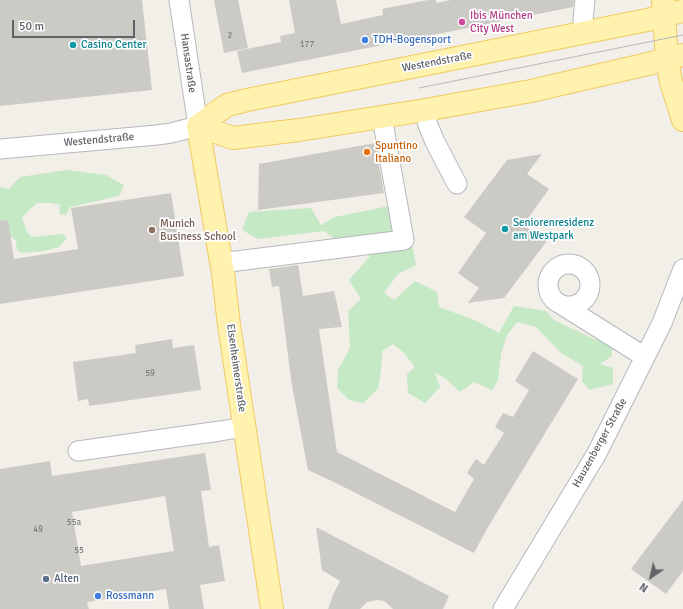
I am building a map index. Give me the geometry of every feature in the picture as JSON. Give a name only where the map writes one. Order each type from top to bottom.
[{"type":"main road","name":"Westendstraße","points":[[198,126],[227,105],[240,101],[669,15]]},
{"type":"main road","points":[[669,15],[675,57],[671,82],[683,120]]},
{"type":"main road","points":[[198,126],[233,138],[300,130],[531,91],[675,57]]},
{"type":"main road","name":"Elsenheimerstraße","points":[[198,126],[221,263],[272,609]]},
{"type":"street","name":"Hansastraße","points":[[179,0],[198,126]]},
{"type":"street","points":[[584,32],[582,20],[585,0]]},
{"type":"street","points":[[425,110],[428,126],[457,184]]},
{"type":"street","points":[[221,263],[404,240],[382,117]]},
{"type":"street","name":"Westendstraße","points":[[0,149],[157,135],[198,126]]},
{"type":"street","points":[[582,317],[584,304],[590,291],[589,276],[585,270],[579,266],[572,264],[558,266],[552,271],[547,285],[551,297],[562,305],[645,357]]},
{"type":"street","name":"Hauzenberger Straße","points":[[503,609],[596,453],[662,323],[683,269]]},
{"type":"street","points":[[562,305],[575,305],[587,297]]},
{"type":"street","points":[[78,451],[220,432],[244,427]]},
{"type":"green space","points":[[67,170],[106,175],[124,185],[119,196],[70,207],[66,215],[59,214],[60,205],[51,203],[37,203],[22,218],[27,232],[32,237],[63,234],[67,238],[59,247],[44,251],[22,253],[17,250],[16,241],[7,233],[0,233],[0,187],[9,189],[20,177]]},
{"type":"green space","points":[[389,206],[391,213],[412,245],[416,265],[398,274],[384,293],[394,300],[415,281],[437,292],[439,307],[477,321],[499,333],[514,306],[546,311],[554,320],[594,339],[612,343],[612,356],[600,364],[613,368],[613,384],[589,390],[582,381],[583,366],[561,353],[536,327],[517,322],[507,335],[501,354],[498,380],[492,390],[474,382],[460,392],[445,378],[435,373],[440,387],[425,403],[408,393],[407,374],[415,367],[404,353],[393,344],[382,351],[378,389],[363,403],[349,400],[337,388],[338,370],[350,348],[348,311],[361,299],[349,280],[370,256],[342,244],[324,231],[258,239],[242,230],[249,212],[311,208],[321,225],[335,217]]},
{"type":"building","name":"Casino Center","points":[[0,0],[142,0],[152,90],[0,106]]},
{"type":"building","points":[[214,0],[238,0],[248,48],[224,53]]},
{"type":"building","points":[[289,0],[336,0],[341,24],[383,15],[382,9],[428,0],[436,0],[437,3],[451,0],[574,0],[573,7],[242,73],[237,51],[281,42],[280,36],[295,33]]},
{"type":"building","points":[[375,143],[384,193],[258,210],[259,164]]},
{"type":"building","name":"Seniorenresidenz am Westpark","points":[[542,154],[527,174],[549,189],[523,225],[547,241],[504,298],[468,303],[479,288],[458,273],[486,233],[464,217],[507,160]]},
{"type":"building","points":[[171,193],[184,276],[0,304],[0,221],[8,220],[14,259],[78,249],[71,208]]},
{"type":"building","points":[[298,265],[303,296],[334,291],[342,327],[319,329],[337,452],[455,512],[474,479],[467,473],[476,459],[484,465],[504,433],[495,427],[503,413],[513,417],[529,390],[515,381],[533,351],[578,379],[488,527],[474,553],[308,470],[292,386],[279,286],[272,287],[269,269]]},
{"type":"building","points":[[172,339],[173,348],[194,345],[201,390],[89,406],[88,399],[78,401],[73,362],[136,353],[135,345]]},
{"type":"building","points":[[205,453],[211,490],[201,491],[209,547],[219,545],[225,581],[200,585],[204,609],[169,609],[166,589],[87,602],[89,609],[0,609],[0,469],[50,461],[52,476]],"holes":[[[165,496],[174,551],[81,566],[72,512]]]},
{"type":"building","points":[[683,500],[683,571],[666,594],[631,569]]},
{"type":"building","points":[[316,527],[449,596],[443,609],[393,609],[384,601],[377,600],[367,602],[360,609],[328,609],[340,581],[322,570]]},
{"type":"tram line","points":[[419,88],[683,35]]},
{"type":"place","name":"Ibis München City West","points":[[462,22]]},
{"type":"place","name":"TDH-Bogensport","points":[[365,40]]},
{"type":"place","name":"Casino Center","points":[[73,45]]},
{"type":"place","name":"Spuntino Italiano","points":[[367,152]]},
{"type":"place","name":"Seniorenresidenz am Westpark","points":[[505,229]]},
{"type":"place","name":"Munich Business School","points":[[152,230]]},
{"type":"place","name":"Alten","points":[[46,579]]},
{"type":"place","name":"Rossmann","points":[[98,596]]}]
